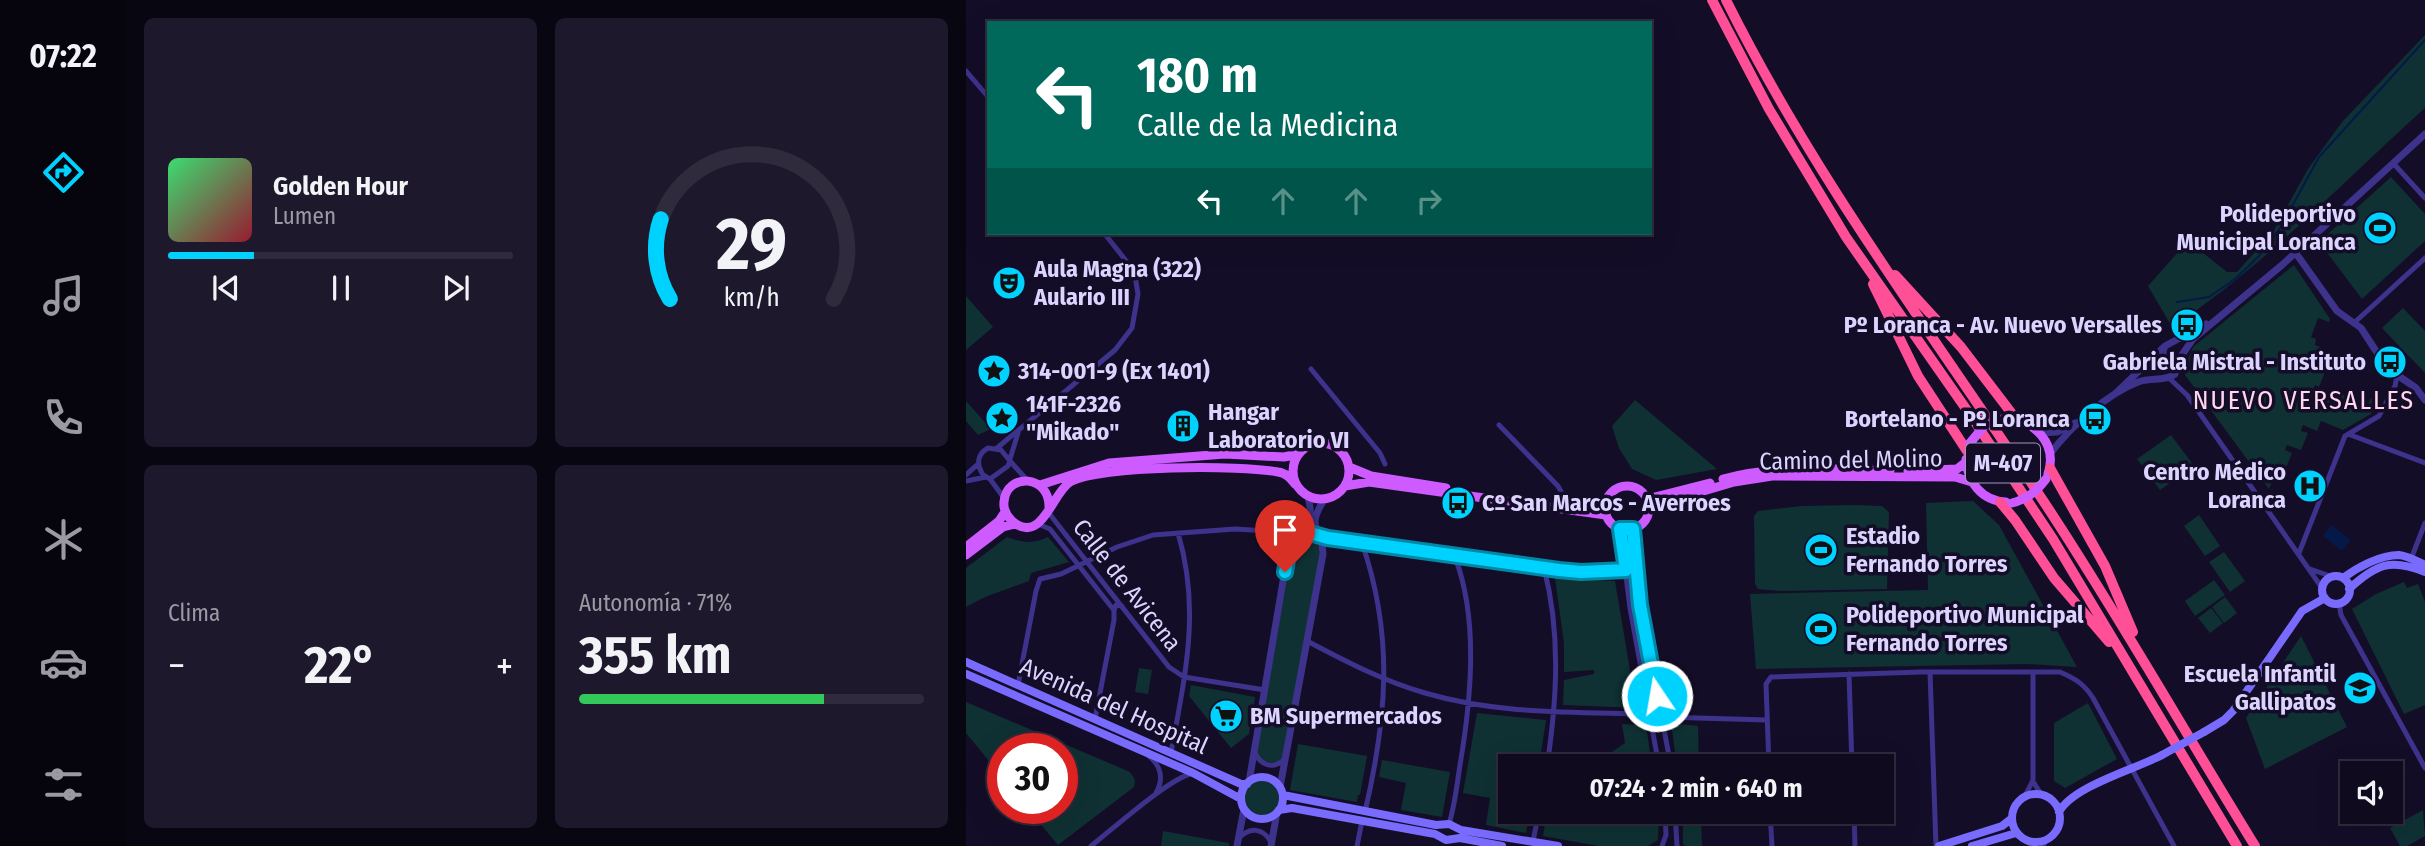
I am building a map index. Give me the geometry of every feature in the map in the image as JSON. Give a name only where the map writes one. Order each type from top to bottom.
[{"type":"highway","name":"M-407","points":[[1712,0],[1776,121],[1866,268],[1895,305],[2046,528],[2237,846]]},
{"type":"highway","name":"M-407","points":[[1726,0],[1803,142],[1879,260],[2043,500],[2255,846]]},
{"type":"highway","points":[[1879,260],[1886,264],[1961,347],[2011,419]]},
{"type":"highway","points":[[1866,268],[1905,352],[1967,452]]},
{"type":"highway","points":[[2050,468],[2105,566],[2141,649],[2141,656]]},
{"type":"highway","points":[[2000,502],[2054,578],[2129,665]]},
{"type":"main road","points":[[2011,419],[2027,422],[2040,433],[2050,454],[2050,468],[2038,490],[2011,503],[2000,502],[1980,492],[1972,482],[1967,452],[1985,425],[2011,419]]},
{"type":"main road","points":[[1295,484],[1293,463],[1298,454],[1306,447],[1325,443],[1343,454],[1349,467],[1345,486]]},
{"type":"main road","name":"Camino del Molino","points":[[1648,503],[1749,472],[1932,472],[1957,469],[1967,452]]},
{"type":"main road","points":[[1040,485],[1109,463],[1225,454],[1284,457],[1298,454]]},
{"type":"main road","points":[[1349,467],[1371,476],[1606,510]]},
{"type":"main road","points":[[966,555],[1003,527],[1038,524],[1069,483],[1087,476],[1163,468],[1280,472],[1308,497],[1324,499],[1332,497],[1345,486],[1369,482],[1606,510]]},
{"type":"main road","name":"Camino del Molino","points":[[1648,503],[1734,482],[1772,476],[1955,477],[1972,482]]},
{"type":"main road","points":[[966,547],[999,522],[1005,512],[1004,498],[1013,485],[1028,481],[1040,485],[1048,495],[1049,510]]},
{"type":"main road","points":[[1634,487],[1642,491],[1648,503],[1645,521],[1633,529],[1620,529],[1610,523],[1606,510],[1609,496],[1615,489],[1634,487]]},
{"type":"main road","points":[[1005,512],[1015,524]]},
{"type":"main road","points":[[2425,565],[2400,555],[2386,557],[2370,562],[2343,578],[2333,577],[2324,583],[2322,588],[2329,602],[2339,603],[2347,597],[2349,589],[2367,575],[2387,565],[2407,565],[2425,572]]},
{"type":"main road","points":[[2343,578],[2349,589]]},
{"type":"main road","points":[[2073,797],[2059,812],[2057,829],[2044,843],[2030,843],[2016,833],[2011,819],[2013,810],[2025,796],[2040,794],[2052,800],[2073,797],[2131,767],[2162,755],[2204,732],[2233,711],[2302,611],[2325,598]]},
{"type":"main road","name":"Avenida del Hospital","points":[[966,662],[1241,784],[1248,783]]},
{"type":"main road","name":"Avenida del Hospital","points":[[966,674],[1193,773],[1241,799]]},
{"type":"main road","points":[[1502,846],[1446,840],[1364,816],[1281,791],[1267,778],[1259,777],[1248,783],[1241,799],[1244,809],[1257,818],[1265,818],[1292,808],[1364,816],[1449,825],[1558,846]]},
{"type":"main road","points":[[1278,811],[1281,791]]},
{"type":"main road","points":[[2052,800],[2059,812]]},
{"type":"main road","points":[[1938,846],[2002,826],[2011,819]]},
{"type":"main road","points":[[1446,840],[1440,830],[1449,825]]},
{"type":"main road","points":[[1446,840],[1456,833],[1449,825]]},
{"type":"main road","points":[[1972,846],[2016,833]]},
{"type":"street","points":[[966,71],[987,96]]},
{"type":"street","points":[[2169,378],[2177,370],[2177,362],[2193,339],[2249,293],[2425,134]]},
{"type":"street","points":[[2393,163],[2425,198]]},
{"type":"street","points":[[966,475],[978,464],[984,450],[997,448],[1018,433],[1115,349],[1132,328],[1139,294],[1135,276],[1127,261],[1106,235]]},
{"type":"street","points":[[2295,251],[2337,311],[2361,328],[2387,368],[2416,388],[2425,400]]},
{"type":"street","points":[[2355,322],[2425,258]]},
{"type":"street","points":[[2114,395],[2153,357],[2180,337],[2218,316]]},
{"type":"street","points":[[2153,357],[2168,352],[2177,362]]},
{"type":"street","points":[[2153,357],[2152,372],[2159,378]]},
{"type":"street","points":[[1311,369],[1380,453],[1385,464]]},
{"type":"street","points":[[2298,553],[2345,436],[2379,416],[2395,386],[2397,376]]},
{"type":"street","points":[[2050,454],[2082,420],[2114,395],[2139,381],[2169,378],[2187,395],[2322,588]]},
{"type":"street","points":[[2040,433],[2057,432],[2082,420]]},
{"type":"street","points":[[1499,425],[1559,486],[1568,504]]},
{"type":"street","points":[[966,481],[988,478],[1008,466],[1018,433]]},
{"type":"street","points":[[2348,433],[2425,463]]},
{"type":"street","points":[[997,448],[1028,481]]},
{"type":"street","points":[[978,464],[1004,498]]},
{"type":"street","points":[[1248,783],[1289,547],[1306,528],[1311,508],[1308,497]]},
{"type":"street","points":[[1281,791],[1323,554],[1323,544],[1314,530],[1314,520],[1324,499]]},
{"type":"street","name":"Calle de Avicena","points":[[1049,510],[1169,667],[1184,677],[1265,690]]},
{"type":"street","points":[[2411,559],[2425,523]]},
{"type":"street","points":[[1038,524],[1050,529],[1114,610]]},
{"type":"street","points":[[1018,685],[1038,583],[1043,578],[1061,574],[1136,540],[1178,533],[1236,529],[1283,532],[1296,537],[1306,532],[1362,543],[1544,568],[1581,572],[1626,570]]},
{"type":"street","points":[[1620,529],[1630,608],[1657,754]]},
{"type":"street","points":[[1633,529],[1640,605],[1669,754]]},
{"type":"street","points":[[1171,753],[1191,626],[1186,564],[1178,533]]},
{"type":"street","points":[[1357,846],[1381,731],[1385,680],[1382,622],[1362,543]]},
{"type":"street","points":[[1449,825],[1469,704],[1471,650],[1462,585],[1455,557]]},
{"type":"street","points":[[1544,568],[1557,663],[1555,710],[1549,754]]},
{"type":"street","points":[[2310,569],[2333,577]]},
{"type":"street","points":[[2339,603],[2341,615],[2425,768]]},
{"type":"street","points":[[1096,719],[1114,610],[1116,605],[1122,606]]},
{"type":"street","points":[[1307,641],[1385,680],[1469,704],[1510,709],[1643,714],[1649,711]]},
{"type":"street","points":[[1930,672],[1938,846]]},
{"type":"street","points":[[1768,754],[1766,684],[1771,677],[1930,672],[2060,672],[2085,686],[2174,846]]},
{"type":"street","points":[[2033,672],[2033,780],[2036,791],[2040,794]]},
{"type":"street","points":[[1849,674],[1852,754]]},
{"type":"street","points":[[1662,717],[1767,720]]},
{"type":"street","points":[[1254,751],[1258,759],[1266,765],[1277,765],[1285,759]]},
{"type":"street","points":[[1146,754],[1156,762],[1161,780],[1158,790],[1148,802]]},
{"type":"street","points":[[1091,846],[1148,802],[1186,775],[1193,773]]},
{"type":"street","points":[[2025,796],[2033,780]]},
{"type":"street","points":[[1238,842],[1244,809]]},
{"type":"street","points":[[1271,844],[1278,811]]},
{"type":"street","points":[[1533,841],[1537,824]]},
{"type":"street","points":[[1662,846],[1667,835],[1666,824]]},
{"type":"street","points":[[1676,824],[1677,846]]},
{"type":"street","points":[[1771,824],[1772,846]]},
{"type":"street","points":[[1854,824],[1855,846]]},
{"type":"street","points":[[1238,842],[1244,833],[1254,830],[1263,832],[1271,844]]},
{"type":"green space","points":[[2425,35],[2425,108],[2271,250],[2172,327],[2148,286],[2188,241],[2227,272],[2237,272],[2273,232],[2308,169],[2342,122]]},
{"type":"green space","name":"Polideportivo Municipal Loranca","points":[[2391,177],[2425,214],[2425,241],[2362,299],[2319,242]]},
{"type":"green space","points":[[2294,265],[2330,319],[2329,322],[2318,318],[2311,337],[2316,339],[2315,345],[2325,349],[2315,368],[2325,372],[2319,387],[2315,385],[2313,391],[2330,400],[2334,390],[2367,406],[2371,398],[2376,400],[2371,414],[2343,430],[2321,421],[2317,431],[2303,425],[2301,431],[2308,433],[2301,450],[2287,445],[2285,450],[2292,453],[2285,469],[2271,464],[2269,470],[2276,472],[2269,489],[2185,375],[2193,347]]},
{"type":"green space","points":[[966,296],[993,327],[966,350]]},
{"type":"green space","points":[[2403,308],[2425,331],[2425,373],[2382,328]]},
{"type":"green space","points":[[1635,400],[1717,469],[1656,480],[1632,469],[1619,448],[1612,426]]},
{"type":"green space","points":[[966,401],[991,429],[978,435],[966,421]]},
{"type":"green space","points":[[2171,435],[2194,466],[2160,490],[2137,459]]},
{"type":"green space","points":[[1973,501],[1999,525],[2077,667],[2027,664],[1756,669],[1750,594],[1928,590],[1926,503]]},
{"type":"green space","name":"Estadio Fernando Torres","points":[[1801,506],[1882,506],[1889,512],[1887,589],[1758,589],[1755,584],[1754,516],[1758,511]]},
{"type":"green space","points":[[2199,515],[2220,546],[2205,556],[2184,526]]},
{"type":"green space","points":[[1304,536],[1316,541],[1320,553],[1284,755],[1280,762],[1265,763],[1258,757],[1257,749],[1292,550],[1297,539]]},
{"type":"green space","points":[[1007,537],[1027,542],[1048,537],[1069,562],[1031,573],[1029,581],[966,607],[966,568]]},
{"type":"green space","points":[[2224,552],[2245,581],[2230,592],[2209,562]]},
{"type":"green space","points":[[1555,578],[1615,581],[1634,694],[1638,693],[1640,708],[1563,705],[1564,680],[1594,674],[1594,670],[1564,672],[1564,643]]},
{"type":"green space","points":[[2214,580],[2225,595],[2195,616],[2185,601]]},
{"type":"green space","points":[[2404,582],[2407,588],[2418,584],[2425,602],[2425,705],[2404,714],[2352,609],[2376,594]]},
{"type":"green space","points":[[2225,597],[2237,613],[2224,623],[2212,607]]},
{"type":"green space","points":[[2211,608],[2223,623],[2210,633],[2198,618]]},
{"type":"green space","points":[[2301,636],[2347,727],[2265,769],[2246,718]]},
{"type":"green space","points":[[1139,668],[1152,670],[1148,694],[1135,692]]},
{"type":"green space","points":[[1191,685],[1255,697],[1249,734],[1231,748],[1189,696]]},
{"type":"green space","points":[[966,702],[1039,733],[987,733],[987,759],[966,733]]},
{"type":"green space","points":[[2088,703],[2117,759],[2065,788],[2054,781],[2054,723]]},
{"type":"green space","points":[[1477,713],[1546,720],[1541,754],[1498,754],[1498,824],[1528,824],[1526,833],[1486,825],[1490,798],[1463,793]]},
{"type":"green space","points":[[1671,723],[1698,726],[1699,754],[1675,754]]},
{"type":"green space","points":[[1622,724],[1646,725],[1650,754],[1609,754],[1625,743]]},
{"type":"green space","points":[[1298,744],[1367,756],[1357,802],[1290,790]]},
{"type":"green space","points":[[1078,750],[1130,772],[1135,780],[1134,787],[1058,845],[1040,824],[1078,824]]},
{"type":"green space","points":[[1382,760],[1450,772],[1442,817],[1401,810],[1406,783],[1379,777]]},
{"type":"green space","points":[[1262,777],[1277,783],[1283,798],[1277,813],[1262,819],[1247,813],[1241,798],[1247,783]]},
{"type":"green space","points":[[2423,810],[2425,836],[2407,846],[2400,846],[2390,828],[2403,824],[2403,821]]},
{"type":"green space","points":[[1545,824],[1659,824],[1658,840],[1648,846],[1598,846],[1543,836]]},
{"type":"green space","points":[[1683,824],[1701,824],[1702,846],[1683,844]]},
{"type":"green space","points":[[1163,831],[1229,843],[1229,846],[1161,846]]},
{"type":"water","points":[[2331,525],[2351,540],[2342,551],[2323,536]]},
{"type":"waterway","points":[[2177,302],[2209,297],[2235,279],[2260,255],[2280,228],[2319,157],[2425,40]]},
{"type":"place","name":"Polideportivo Municipal Loranca","points":[[2380,228]]},
{"type":"place","name":"Aula Magna (322) Aulario III","points":[[1009,283]]},
{"type":"place","name":"Pº Loranca - Av. Nuevo Versalles","points":[[2187,325]]},
{"type":"place","name":"Gabriela Mistral - Instituto","points":[[2390,362]]},
{"type":"place","name":"314-001-9 (Ex 1401)","points":[[994,371]]},
{"type":"place","name":"141F-2326 \"Mikado\"","points":[[1002,418]]},
{"type":"place","name":"Bortelano - Pº Loranca","points":[[2095,419]]},
{"type":"place","name":"Hangar Laboratorio VI","points":[[1183,426]]},
{"type":"place","name":"Centro Médico Loranca","points":[[2310,486]]},
{"type":"place","name":"Cº San Marcos - Averroes","points":[[1458,503]]},
{"type":"place","name":"Estadio Fernando Torres","points":[[1821,550]]},
{"type":"place","name":"Polideportivo Municipal Fernando Torres","points":[[1821,629]]},
{"type":"place","name":"Escuela Infantil Gallipatos","points":[[2360,688]]},
{"type":"place","name":"BM Supermercados","points":[[1226,716]]},
{"type":"district","name":"NUEVO VERSALLES","points":[[2304,400]]},
{"type":"route","points":[[1285,572],[1292,541],[1306,532],[1328,538],[1455,557],[1581,572],[1616,572],[1626,570],[1620,529],[1633,529],[1640,605],[1657,696]]}]
